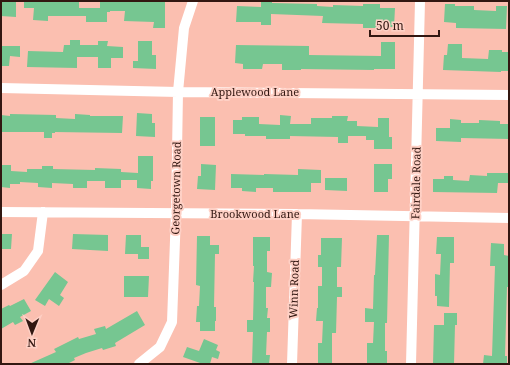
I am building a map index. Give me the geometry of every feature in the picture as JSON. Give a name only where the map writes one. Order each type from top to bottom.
[{"type":"street","name":"Georgetown Road","points":[[139,364],[160,347],[172,322],[178,92],[184,28],[193,1]]},
{"type":"street","name":"Fairdale Road","points":[[411,364],[420,1]]},
{"type":"street","name":"Applewood Lane","points":[[1,88],[178,92],[509,95]]},
{"type":"street","name":"Brookwood Lane","points":[[1,212],[297,214],[509,218]]},
{"type":"street","points":[[1,284],[24,271],[38,251],[43,212]]},
{"type":"street","name":"Winn Road","points":[[292,364],[297,214]]},
{"type":"building","points":[[24,1],[79,1],[79,8],[100,8],[100,1],[165,1],[165,28],[153,28],[154,22],[124,21],[125,11],[107,12],[107,22],[86,22],[86,16],[48,16],[48,21],[33,20],[34,8],[24,8]]},
{"type":"building","points":[[1,2],[16,2],[16,17],[1,16]]},
{"type":"building","points":[[261,2],[317,4],[317,6],[333,7],[333,5],[363,6],[363,4],[380,4],[380,8],[395,8],[394,27],[363,28],[363,24],[322,23],[323,16],[271,14],[271,25],[261,25],[261,22],[236,22],[237,6],[261,7]]},
{"type":"building","points":[[445,4],[455,4],[455,6],[474,6],[474,10],[496,11],[496,6],[507,6],[506,29],[456,28],[456,23],[444,22]]},
{"type":"building","points":[[70,40],[80,40],[80,45],[98,45],[98,41],[108,41],[107,46],[123,47],[123,58],[111,58],[111,68],[98,68],[98,57],[77,57],[77,68],[27,67],[28,51],[63,52],[64,45],[70,45]]},
{"type":"building","points":[[138,41],[152,41],[152,55],[156,55],[156,69],[133,68],[133,61],[138,61]]},
{"type":"building","points":[[381,42],[395,42],[395,69],[282,70],[282,64],[263,64],[262,69],[243,69],[243,64],[235,63],[236,45],[309,46],[309,55],[381,56]]},
{"type":"building","points":[[448,44],[462,44],[462,58],[488,59],[489,50],[502,50],[502,52],[509,52],[509,71],[443,70],[444,55],[447,55]]},
{"type":"building","points":[[1,46],[20,46],[20,57],[10,56],[9,66],[1,66]]},
{"type":"building","points":[[137,113],[152,114],[152,123],[155,123],[155,137],[136,136]]},
{"type":"building","points":[[10,114],[56,115],[56,118],[75,119],[75,114],[90,116],[123,116],[122,133],[55,132],[52,133],[52,138],[44,138],[44,132],[1,132],[1,115],[10,116]]},
{"type":"building","points":[[280,115],[291,116],[290,124],[311,124],[311,118],[348,116],[347,121],[357,121],[357,126],[378,127],[378,118],[389,118],[389,137],[392,137],[392,149],[374,149],[374,140],[366,140],[366,136],[348,136],[348,143],[338,143],[338,137],[290,136],[290,139],[266,139],[266,136],[245,136],[245,134],[233,134],[233,120],[242,120],[242,117],[259,117],[259,124],[280,125]]},
{"type":"building","points":[[200,117],[215,117],[215,146],[200,146]]},
{"type":"building","points":[[450,119],[461,120],[461,123],[479,123],[479,120],[500,121],[500,124],[509,124],[509,139],[461,138],[461,142],[436,141],[436,128],[450,128]]},
{"type":"building","points":[[138,156],[153,156],[153,181],[151,181],[151,189],[137,188],[137,180],[121,180],[121,188],[105,188],[105,181],[87,181],[87,188],[73,188],[73,184],[52,183],[52,188],[38,187],[38,183],[20,182],[20,184],[10,184],[10,188],[1,187],[1,165],[11,165],[11,171],[27,172],[27,169],[42,169],[42,166],[53,166],[53,169],[121,169],[121,172],[138,173]]},
{"type":"building","points":[[201,164],[216,165],[215,190],[197,189],[198,176],[201,176]]},
{"type":"building","points":[[374,164],[392,164],[392,179],[388,179],[388,192],[374,192]]},
{"type":"building","points":[[298,169],[321,170],[321,183],[311,183],[311,192],[273,192],[273,188],[256,188],[256,192],[242,191],[242,188],[231,188],[231,174],[298,175]]},
{"type":"building","points":[[487,173],[509,173],[509,183],[498,183],[497,193],[433,192],[433,179],[444,179],[444,176],[453,176],[453,180],[469,181],[470,175],[487,176]]},
{"type":"building","points":[[325,178],[347,178],[347,191],[325,190]]},
{"type":"building","points":[[1,234],[12,234],[11,249],[1,249]]},
{"type":"building","points":[[73,234],[108,235],[108,251],[72,249]]},
{"type":"building","points":[[126,235],[141,235],[141,247],[149,247],[149,259],[138,259],[138,254],[125,254]]},
{"type":"building","points":[[377,235],[389,235],[387,323],[385,323],[385,351],[387,351],[387,364],[367,364],[367,343],[373,343],[374,322],[365,322],[365,308],[373,309]]},
{"type":"building","points":[[197,236],[210,236],[210,245],[219,245],[219,254],[215,254],[215,331],[200,331],[200,322],[196,322],[197,306],[199,306],[200,286],[196,285]]},
{"type":"building","points":[[253,237],[270,237],[270,251],[267,251],[267,272],[272,273],[271,287],[266,287],[266,308],[268,308],[267,318],[270,318],[270,332],[267,332],[266,355],[270,355],[269,364],[252,364],[253,332],[247,332],[247,320],[253,320]]},
{"type":"building","points":[[437,237],[454,237],[454,263],[450,263],[449,307],[437,306],[437,296],[435,296],[435,274],[440,275],[441,254],[436,254]]},
{"type":"building","points":[[321,238],[342,238],[341,267],[337,267],[337,287],[342,287],[342,297],[337,297],[336,333],[332,333],[332,364],[318,364],[318,343],[322,343],[323,321],[316,321],[318,308],[318,286],[322,286],[322,267],[318,267],[318,255],[321,255]]},
{"type":"building","points":[[491,243],[504,244],[504,255],[509,256],[509,287],[507,287],[505,356],[507,356],[507,364],[483,364],[484,355],[492,356],[495,266],[490,266]]},
{"type":"building","points":[[55,272],[68,282],[60,295],[64,298],[59,306],[49,299],[45,306],[35,300]]},
{"type":"building","points":[[124,276],[149,276],[148,297],[124,297]]},
{"type":"building","points":[[24,299],[31,311],[20,317],[23,321],[15,325],[13,322],[1,329],[1,309]]},
{"type":"building","points":[[137,311],[145,325],[115,343],[116,346],[103,350],[102,348],[86,353],[74,358],[75,360],[67,364],[29,364],[56,352],[54,349],[78,337],[79,339],[96,334],[94,329],[105,326],[106,329]]},
{"type":"building","points":[[444,313],[457,313],[457,325],[455,325],[454,364],[433,364],[434,325],[444,325]]},
{"type":"building","points":[[204,339],[218,345],[216,350],[220,352],[218,359],[212,357],[210,364],[203,364],[183,357],[187,347],[199,351]]}]
